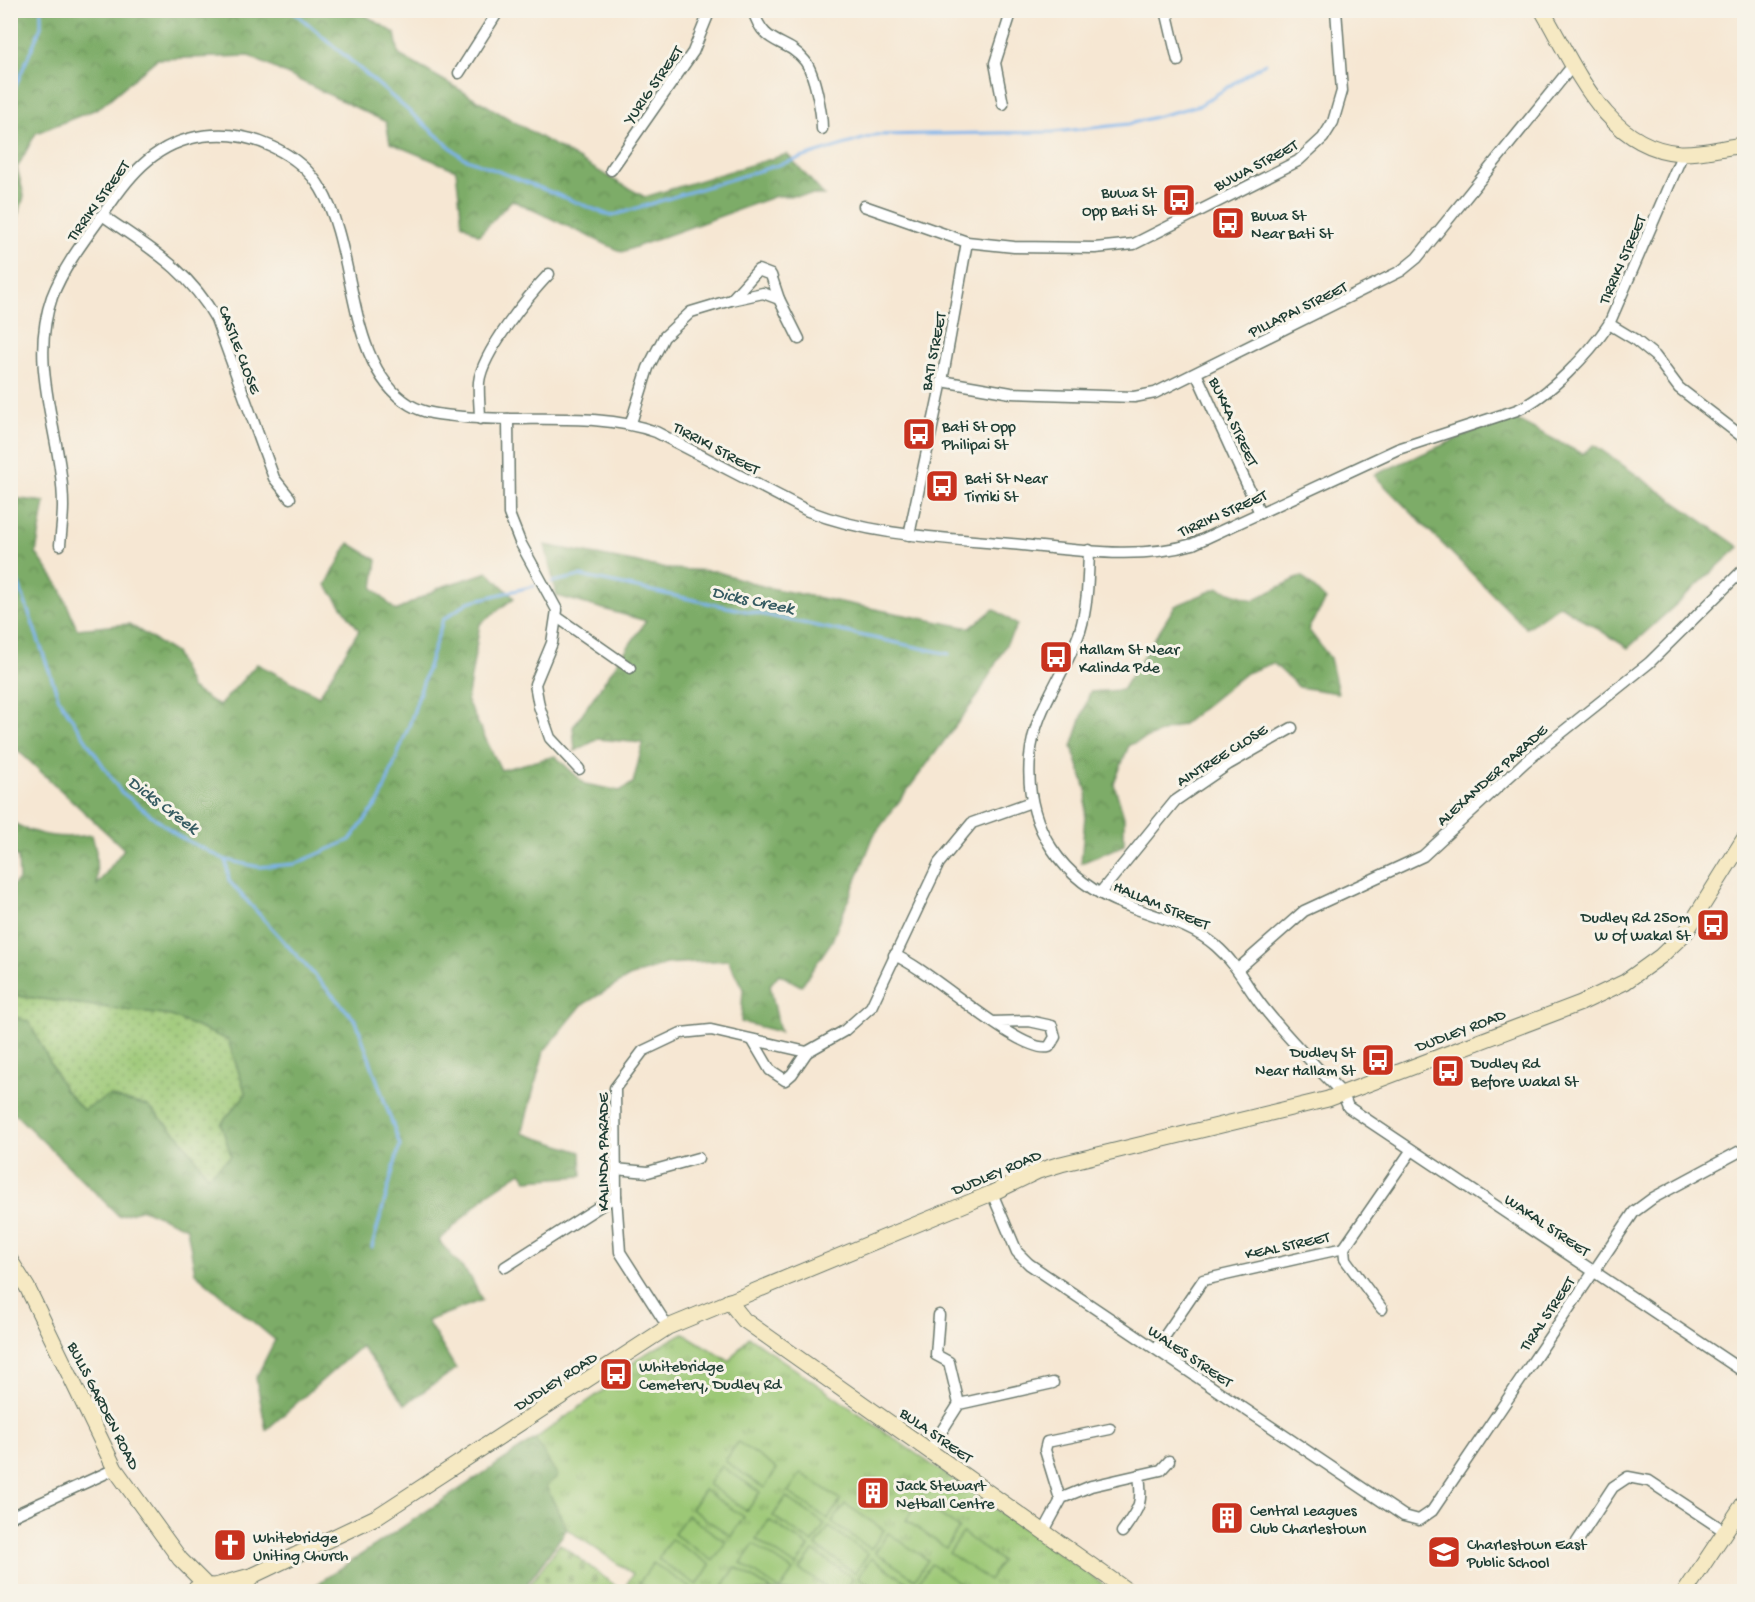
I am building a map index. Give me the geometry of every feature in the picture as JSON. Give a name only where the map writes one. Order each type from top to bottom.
[{"type":"main road","points":[[1542,10],[1607,115],[1624,132],[1645,146],[1683,153],[1744,145]]},
{"type":"main road","name":"DUDLEY ROAD","points":[[189,1592],[254,1575],[352,1531],[399,1504],[668,1327],[729,1301],[1038,1172],[1061,1164],[1300,1107],[1343,1094],[1581,1003],[1625,982],[1662,956],[1686,932],[1744,839]]},
{"type":"main road","name":"BULLS GARDEN ROAD","points":[[10,1260],[27,1287],[114,1469],[180,1559],[215,1587]]},
{"type":"main road","name":"BULA STREET","points":[[729,1301],[744,1320],[1130,1592]]},
{"type":"main road","points":[[1685,1592],[1744,1503]]},
{"type":"main road","name":"BULLS GARDEN ROAD","points":[[180,1559],[189,1592]]},
{"type":"main road","name":"DUDLEY ROAD","points":[[239,1592],[254,1575]]},
{"type":"street","points":[[459,73],[499,10]]},
{"type":"street","name":"YURIG STREET","points":[[611,170],[693,52],[710,10]]},
{"type":"street","points":[[753,10],[758,26],[764,34],[806,62],[822,114],[822,129]]},
{"type":"street","points":[[1003,104],[995,63],[1012,10]]},
{"type":"street","points":[[1166,10],[1178,61]]},
{"type":"street","name":"BUWA STREET","points":[[864,206],[967,242],[1014,247],[1095,248],[1134,244],[1298,161],[1323,138],[1339,105],[1342,91],[1336,10]]},
{"type":"street","name":"PILLAPAI STREET","points":[[942,381],[1011,393],[1134,397],[1155,393],[1197,375],[1381,283],[1409,265],[1574,64]]},
{"type":"street","name":"TIRRIKI STREET","points":[[60,545],[63,504],[44,374],[46,321],[62,276],[134,170],[149,157],[176,142],[198,136],[242,136],[286,154],[320,186],[340,234],[363,332],[376,368],[387,385],[411,406],[429,414],[480,419],[631,423],[656,432],[808,511],[832,521],[909,535],[1089,550],[1161,551],[1177,549],[1398,449],[1528,406],[1597,342],[1609,324],[1683,153]]},
{"type":"street","name":"CASTLE CLOSE","points":[[102,215],[169,262],[187,277],[204,298],[216,319],[274,478],[290,498]]},
{"type":"street","name":"BATI STREET","points":[[909,535],[942,381],[967,242]]},
{"type":"street","points":[[731,300],[758,270],[771,275],[779,299],[799,339]]},
{"type":"street","points":[[480,419],[479,381],[484,364],[532,291],[549,274]]},
{"type":"street","points":[[631,423],[648,368],[664,338],[691,312],[763,293],[779,299]]},
{"type":"street","points":[[1609,324],[1634,339],[1655,356],[1679,388],[1744,438]]},
{"type":"street","name":"BUKKA STREET","points":[[1197,375],[1260,513]]},
{"type":"street","points":[[508,419],[509,514],[520,542],[557,610],[552,644],[535,684],[538,706],[550,738],[579,769]]},
{"type":"street","name":"HALLAM STREET","points":[[1089,550],[1088,588],[1079,633],[1041,712],[1032,739],[1030,802],[1049,844],[1071,873],[1100,893],[1198,933],[1219,949],[1238,969],[1246,986],[1265,1010],[1343,1094]]},
{"type":"street","name":"ALEXANDER PARADE","points":[[1238,969],[1304,911],[1423,856],[1543,746],[1649,663],[1744,569]]},
{"type":"street","points":[[557,617],[630,668]]},
{"type":"street","name":"AINTREE CLOSE","points":[[1100,893],[1175,801],[1230,764],[1292,728]]},
{"type":"street","points":[[753,1041],[770,1070],[785,1080],[807,1052],[844,1032],[871,1007],[939,863],[972,823],[1030,802]]},
{"type":"street","points":[[894,955],[929,975],[993,1022],[1019,1038],[1042,1048],[1048,1047],[1055,1037],[1053,1026],[1044,1023],[993,1022]]},
{"type":"street","name":"KALINDA PARADE","points":[[668,1327],[620,1252],[615,1169],[615,1088],[643,1051],[681,1033],[711,1030],[807,1052]]},
{"type":"street","name":"WAKAL STREET","points":[[1343,1094],[1348,1107],[1411,1151],[1744,1372]]},
{"type":"street","name":"TIRAL STREET","points":[[1404,1516],[1419,1521],[1432,1511],[1634,1212],[1653,1198],[1744,1149]]},
{"type":"street","name":"KEAL STREET","points":[[1156,1349],[1203,1281],[1210,1277],[1344,1248],[1411,1151]]},
{"type":"street","points":[[615,1169],[648,1172],[698,1158]]},
{"type":"street","name":"WALES STREET","points":[[992,1193],[1017,1252],[1029,1264],[1404,1516]]},
{"type":"street","points":[[505,1267],[616,1197]]},
{"type":"street","points":[[1344,1248],[1346,1259],[1382,1309]]},
{"type":"street","points":[[939,1316],[936,1355],[949,1362],[959,1404]]},
{"type":"street","points":[[929,1451],[959,1404],[1053,1383]]},
{"type":"street","points":[[1060,1499],[1045,1450],[1047,1442],[1110,1429]]},
{"type":"street","points":[[1044,1531],[1060,1499],[1091,1486],[1161,1470],[1168,1461]]},
{"type":"street","points":[[10,1517],[114,1469]]},
{"type":"street","points":[[1122,1532],[1141,1505],[1139,1475]]},
{"type":"street","points":[[1575,1545],[1613,1487],[1628,1477],[1649,1480],[1726,1532]]},
{"type":"green space","points":[[11,10],[358,11],[395,33],[399,55],[645,197],[787,154],[824,195],[776,196],[622,252],[512,200],[479,235],[462,223],[456,170],[390,143],[386,122],[249,56],[157,59],[99,108],[36,133],[17,168],[24,196],[11,242]]},
{"type":"green space","points":[[1509,416],[1582,454],[1594,445],[1739,547],[1628,648],[1560,605],[1526,628],[1374,475]]},
{"type":"green space","points":[[11,498],[45,502],[36,553],[60,587],[77,629],[129,624],[175,653],[191,688],[219,706],[257,664],[319,696],[359,630],[326,585],[349,543],[377,560],[373,588],[396,611],[441,587],[488,572],[514,598],[480,624],[467,701],[501,770],[555,756],[585,784],[620,791],[633,783],[643,743],[598,739],[575,751],[573,727],[646,621],[557,596],[545,545],[669,569],[715,571],[765,587],[970,628],[994,609],[1017,625],[977,697],[874,835],[832,941],[801,986],[779,974],[770,985],[780,1032],[741,1022],[743,989],[728,960],[666,964],[629,977],[582,1005],[544,1051],[522,1133],[581,1152],[582,1176],[527,1180],[521,1172],[488,1194],[439,1241],[471,1278],[482,1300],[427,1321],[456,1369],[405,1404],[361,1346],[266,1430],[256,1378],[275,1340],[195,1273],[187,1228],[143,1209],[119,1216],[11,1110],[11,1015],[29,1022],[64,1089],[83,1110],[109,1096],[148,1106],[179,1136],[208,1176],[231,1156],[221,1124],[246,1094],[228,1040],[171,1016],[11,995],[11,887],[19,880],[18,857],[11,853],[10,821],[50,836],[92,835],[96,851],[97,885],[124,849],[11,744]]},
{"type":"green space","points":[[1302,576],[1326,600],[1308,629],[1330,658],[1338,693],[1299,687],[1273,663],[1246,673],[1183,724],[1129,745],[1114,784],[1124,817],[1124,845],[1081,863],[1087,792],[1072,747],[1090,692],[1122,690],[1175,606],[1218,588],[1253,600]]},
{"type":"green space","points":[[10,995],[171,1016],[228,1040],[246,1094],[221,1124],[232,1156],[208,1176],[179,1136],[83,1110],[64,1089],[29,1023],[11,1015]]},
{"type":"green space","points":[[683,1333],[729,1361],[749,1337],[1113,1591],[638,1591],[627,1584],[633,1574],[567,1529],[546,1486],[558,1476],[535,1439],[615,1382],[638,1358]]},
{"type":"green space","points":[[535,1439],[559,1476],[546,1487],[567,1529],[522,1591],[305,1592]]},
{"type":"green space","points":[[738,1442],[777,1469],[764,1488],[725,1461]]},
{"type":"green space","points":[[721,1466],[760,1492],[747,1511],[708,1484]]},
{"type":"green space","points":[[801,1473],[841,1500],[828,1519],[788,1492]]},
{"type":"green space","points":[[704,1490],[744,1517],[731,1536],[691,1509]]},
{"type":"green space","points":[[786,1497],[825,1524],[813,1543],[773,1516]]},
{"type":"green space","points":[[920,1501],[959,1528],[946,1548],[906,1520]]},
{"type":"green space","points":[[845,1504],[884,1530],[871,1549],[832,1522]]},
{"type":"green space","points":[[687,1515],[726,1542],[713,1561],[674,1534]]},
{"type":"green space","points":[[769,1520],[809,1547],[796,1566],[756,1539]]},
{"type":"green space","points":[[829,1527],[868,1554],[855,1573],[816,1546]]},
{"type":"green space","points":[[888,1533],[928,1560],[915,1579],[875,1552]]},
{"type":"green space","points":[[963,1533],[1001,1561],[989,1580],[949,1553]]},
{"type":"green space","points":[[671,1539],[710,1565],[697,1585],[658,1559]]},
{"type":"green space","points":[[560,1544],[622,1591],[525,1591]]},
{"type":"green space","points":[[754,1544],[793,1571],[780,1590],[741,1563]]},
{"type":"green space","points":[[813,1551],[853,1578],[844,1591],[832,1591],[800,1570]]},
{"type":"green space","points":[[871,1558],[911,1585],[906,1591],[880,1591],[858,1577]]},
{"type":"green space","points":[[653,1563],[692,1589],[691,1591],[652,1591],[639,1583]]},
{"type":"green space","points":[[931,1564],[971,1591],[931,1591],[918,1583]]},
{"type":"green space","points":[[736,1567],[773,1591],[732,1591],[723,1586]]},
{"type":"waterway","name":"Dicks Creek","points":[[10,99],[41,27],[41,10]]},
{"type":"waterway","points":[[292,10],[462,157],[611,216],[876,135],[1054,132],[1129,124],[1200,105],[1265,63]]},
{"type":"waterway","name":"Dicks Creek","points":[[10,559],[59,699],[120,791],[178,836],[226,860],[259,867],[295,864],[350,840],[380,800],[410,723],[443,620],[468,602],[534,586]]},
{"type":"waterway","name":"Dicks Creek","points":[[552,582],[581,576],[949,654]]},
{"type":"waterway","points":[[226,860],[229,881],[356,1021],[400,1145],[372,1247]]},
{"type":"place","name":"Buwa St Opp Bati St","points":[[1179,200]]},
{"type":"place","name":"Buwa St Near Bati St","points":[[1228,223]]},
{"type":"place","name":"Bati St Opp Philipai St","points":[[919,434]]},
{"type":"place","name":"Bati St Near Tirriki St","points":[[942,486]]},
{"type":"place","name":"Hallam St Near Kalinda Pde","points":[[1056,657]]},
{"type":"place","name":"Dudley Rd 250m W Of Wakal St","points":[[1713,925]]},
{"type":"place","name":"Dudley St Near Hallam St","points":[[1378,1060]]},
{"type":"place","name":"Dudley Rd Before Wakal St","points":[[1448,1071]]},
{"type":"place","name":"Whitebridge Cemetery, Dudley Rd","points":[[616,1374]]},
{"type":"place","name":"Jack Stewart Netball Centre","points":[[873,1493]]},
{"type":"place","name":"Central Leagues Club Charlestown","points":[[1227,1518]]},
{"type":"place","name":"Whitebridge Uniting Church","points":[[230,1545]]},
{"type":"place","name":"Charlestown East Public School","points":[[1444,1552]]}]
